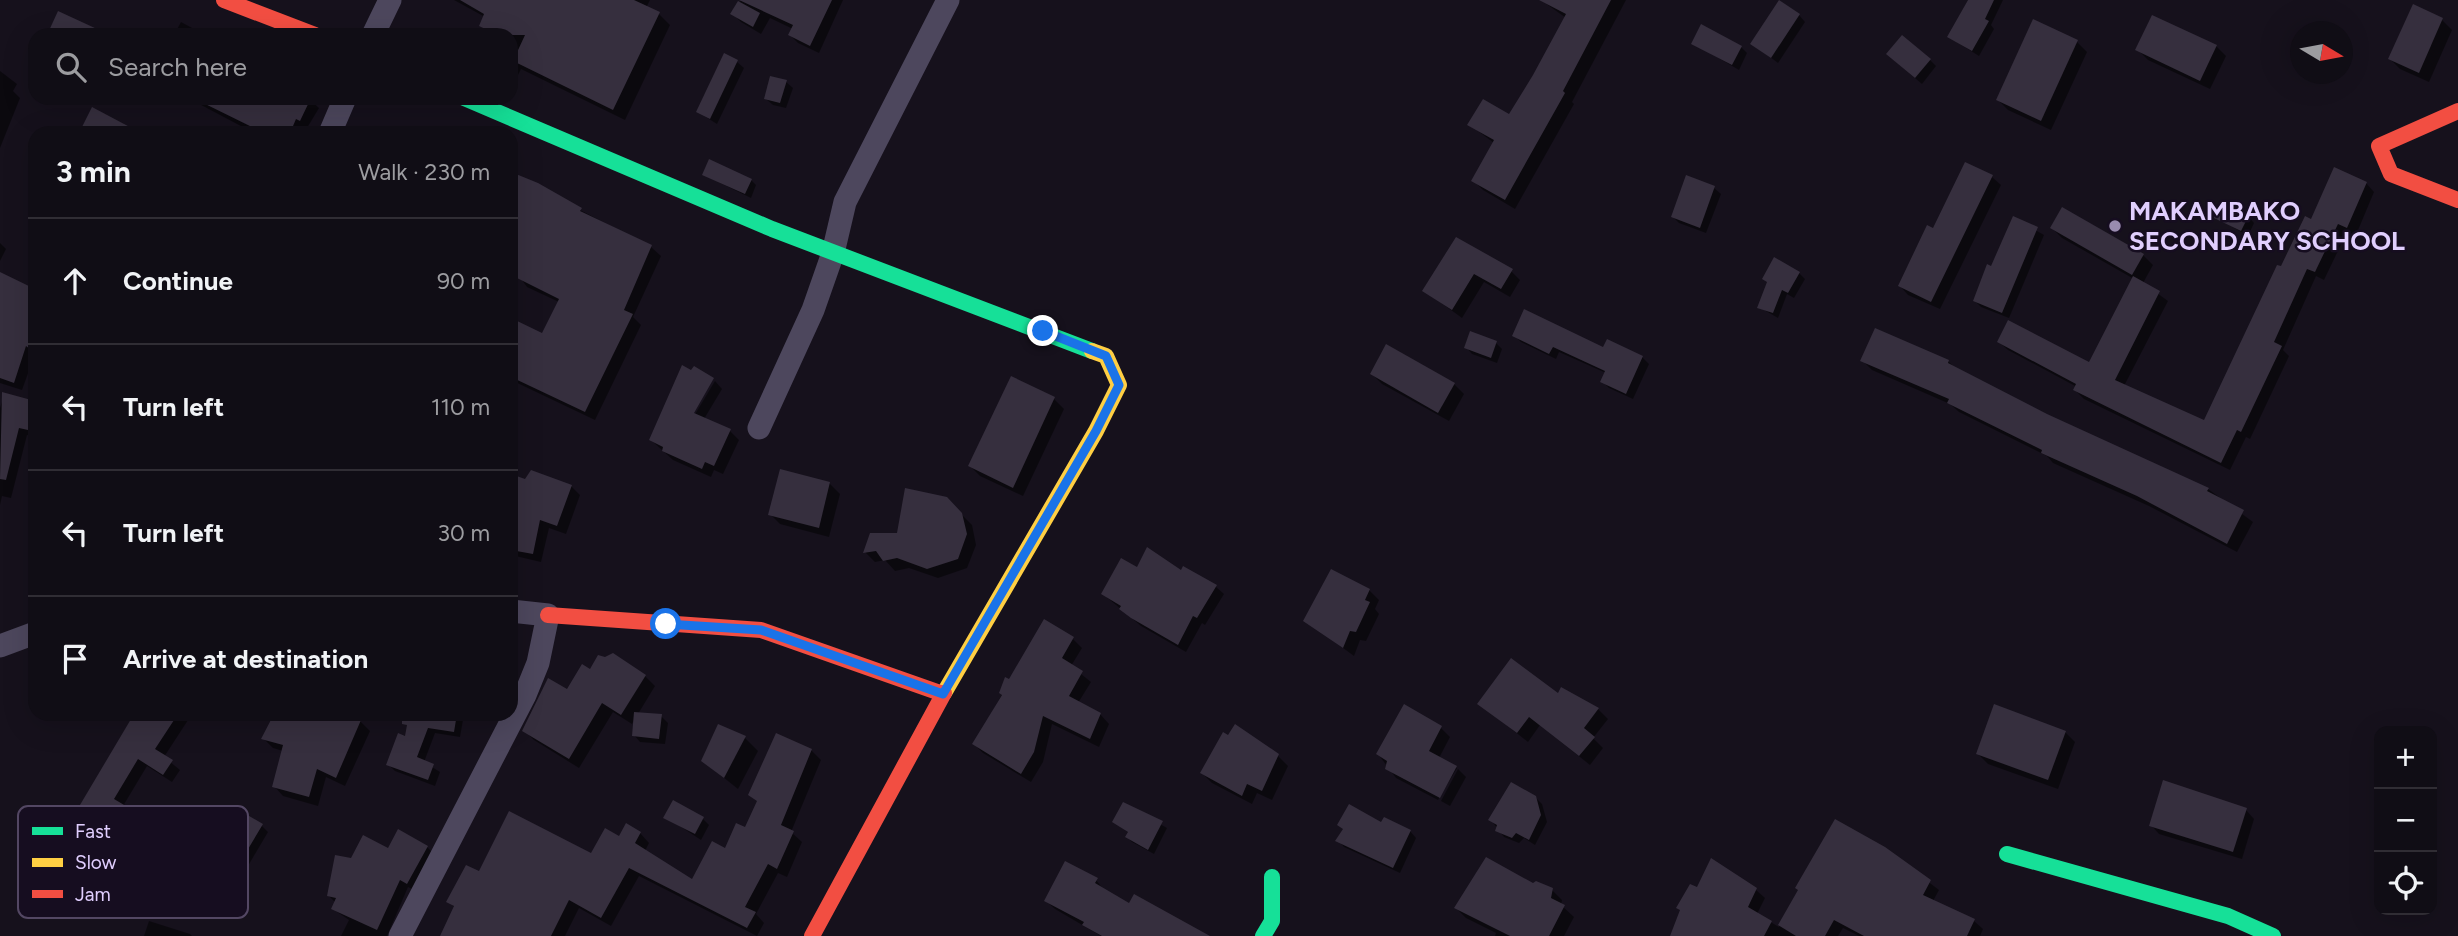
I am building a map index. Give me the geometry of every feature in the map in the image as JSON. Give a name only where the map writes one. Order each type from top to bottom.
[{"type":"street","points":[[225,0],[297,28]]},
{"type":"street","points":[[376,28],[390,0]]},
{"type":"street","points":[[759,428],[813,310],[833,253],[845,202],[948,0]]},
{"type":"street","points":[[333,126],[342,105]]},
{"type":"street","points":[[481,105],[833,253],[1106,356],[1119,385],[1096,431],[943,694],[812,936]]},
{"type":"street","points":[[2458,111],[2379,146],[2391,174],[2458,200]]},
{"type":"street","points":[[518,612],[761,630],[943,694]]},
{"type":"street","points":[[518,710],[538,663],[548,615]]},
{"type":"street","points":[[0,646],[28,636]]},
{"type":"street","points":[[400,936],[512,721]]},
{"type":"street","points":[[2007,854],[2228,916],[2273,936]]},
{"type":"street","points":[[1263,936],[1272,921],[1272,877]]},
{"type":"building","points":[[460,0],[634,0],[660,12],[613,110],[518,63],[518,50],[525,35],[518,35],[518,28],[479,26],[484,14]]},
{"type":"building","points":[[739,0],[832,0],[810,46],[788,35],[793,25]]},
{"type":"building","points":[[1539,0],[1611,0],[1563,91],[1565,93],[1505,200],[1471,181],[1494,140],[1467,125],[1483,99],[1509,114],[1533,75],[1566,14]]},
{"type":"building","points":[[1779,0],[1800,14],[1771,58],[1750,44]]},
{"type":"building","points":[[1968,0],[1994,0],[1985,19],[1989,21],[1972,51],[1947,37]]},
{"type":"building","points":[[738,1],[760,13],[753,27],[730,14]]},
{"type":"building","points":[[2413,4],[2443,18],[2419,73],[2388,59]]},
{"type":"building","points":[[58,11],[95,28],[50,28]]},
{"type":"building","points":[[2152,15],[2217,45],[2200,81],[2135,50]]},
{"type":"building","points":[[2033,19],[2078,40],[2041,121],[1996,100]]},
{"type":"building","points":[[1701,24],[1742,46],[1732,65],[1691,44]]},
{"type":"building","points":[[1902,35],[1931,59],[1915,78],[1886,54]]},
{"type":"building","points":[[724,53],[738,60],[710,119],[696,112]]},
{"type":"building","points":[[770,76],[787,80],[780,103],[764,99]]},
{"type":"building","points":[[207,105],[308,105],[300,121],[296,119],[293,126],[250,126]]},
{"type":"building","points":[[92,107],[128,126],[82,126]]},
{"type":"building","points":[[709,159],[752,179],[745,194],[702,175]]},
{"type":"building","points":[[1965,162],[1993,175],[1931,302],[1898,286],[1927,225],[1933,228]]},
{"type":"building","points":[[2334,167],[2367,182],[2347,228],[2338,224],[2315,272],[2307,269],[2274,342],[2282,346],[2241,432],[2237,430],[2221,463],[2073,390],[2076,384],[1997,342],[2008,320],[2089,362],[2133,276],[2160,291],[2115,380],[2204,420],[2277,265],[2281,266],[2305,216],[2311,219]]},
{"type":"building","points":[[518,175],[582,208],[580,211],[652,245],[624,310],[633,314],[585,412],[518,380],[518,321],[542,333],[559,299],[518,278]]},
{"type":"building","points":[[1686,175],[1715,186],[1700,228],[1671,217]]},
{"type":"building","points":[[2222,201],[2249,215],[2241,231],[2214,218]]},
{"type":"building","points":[[2062,207],[2144,254],[2132,275],[2050,228]]},
{"type":"building","points":[[2013,216],[2038,227],[2002,313],[1973,301],[1987,264],[1991,266]]},
{"type":"building","points":[[1456,237],[1513,269],[1501,289],[1474,274],[1452,310],[1422,291]]},
{"type":"building","points":[[1774,257],[1800,272],[1788,293],[1782,290],[1773,313],[1757,308],[1767,282],[1762,279]]},
{"type":"building","points":[[0,272],[28,286],[28,348],[26,346],[14,383],[0,378]]},
{"type":"building","points":[[1524,309],[1603,347],[1607,339],[1643,356],[1626,394],[1600,382],[1605,371],[1553,347],[1549,354],[1512,336]]},
{"type":"building","points":[[1875,328],[1949,360],[1948,363],[2047,414],[2209,488],[2207,491],[2244,510],[2227,544],[2137,496],[2041,453],[2042,450],[1947,403],[1949,399],[1860,361]]},
{"type":"building","points":[[1470,331],[1497,341],[1491,358],[1464,348]]},
{"type":"building","points":[[1386,344],[1455,383],[1438,413],[1370,374]]},
{"type":"building","points":[[682,365],[691,370],[694,366],[714,378],[694,413],[731,429],[714,466],[705,462],[702,469],[662,451],[663,447],[649,440]]},
{"type":"building","points":[[1011,376],[1055,397],[1013,488],[968,466]]},
{"type":"building","points":[[2,392],[28,399],[28,430],[19,428],[6,480],[0,479]]},
{"type":"building","points":[[780,469],[830,482],[819,528],[768,515]]},
{"type":"building","points":[[531,470],[572,485],[557,526],[540,520],[533,554],[518,551],[518,476],[525,479]]},
{"type":"building","points":[[905,488],[947,497],[962,513],[967,534],[958,559],[927,569],[897,558],[883,561],[876,551],[863,553],[870,533],[897,533]]},
{"type":"building","points":[[1147,547],[1181,570],[1183,566],[1217,585],[1197,618],[1193,616],[1178,645],[1131,618],[1119,609],[1121,606],[1101,594],[1121,558],[1137,567]]},
{"type":"building","points":[[1331,569],[1370,589],[1365,600],[1370,602],[1356,632],[1350,631],[1343,648],[1303,621]]},
{"type":"building","points":[[1044,619],[1074,637],[1062,658],[1083,671],[1069,696],[1101,713],[1090,739],[1043,716],[1034,752],[1021,774],[972,744],[1002,695],[999,693],[1005,677],[1009,679]]},
{"type":"building","points":[[613,653],[646,675],[621,715],[602,703],[569,759],[522,731],[548,678],[567,689],[582,664],[590,669],[598,655],[605,657]]},
{"type":"building","points":[[1511,658],[1558,693],[1561,687],[1599,708],[1584,728],[1595,737],[1579,756],[1529,717],[1517,733],[1477,704]]},
{"type":"building","points":[[1404,704],[1442,726],[1429,751],[1457,766],[1440,798],[1385,769],[1387,761],[1376,754]]},
{"type":"building","points":[[1994,704],[2066,731],[2048,780],[1976,754]]},
{"type":"building","points":[[634,712],[662,714],[659,739],[632,736]]},
{"type":"building","points":[[130,721],[173,721],[155,749],[173,760],[163,775],[138,759],[114,799],[126,806],[79,806]]},
{"type":"building","points":[[270,721],[361,721],[336,778],[317,769],[309,797],[272,787],[283,745],[261,739]]},
{"type":"building","points":[[402,721],[456,721],[454,732],[428,728],[417,757],[434,764],[428,780],[386,765],[398,733],[405,736],[407,725],[402,724]]},
{"type":"building","points":[[718,724],[746,736],[724,778],[701,761]]},
{"type":"building","points":[[1235,724],[1279,754],[1262,791],[1247,784],[1242,796],[1200,773],[1223,732],[1228,735]]},
{"type":"building","points":[[776,733],[812,749],[781,825],[794,831],[777,869],[768,864],[745,907],[756,912],[747,928],[629,868],[601,918],[569,900],[551,936],[440,936],[454,906],[446,902],[466,865],[479,871],[509,811],[591,853],[605,828],[619,836],[626,823],[641,832],[635,843],[692,879],[712,841],[725,848],[736,823],[745,827],[757,801],[748,795]]},
{"type":"building","points":[[2163,780],[2247,808],[2233,852],[2149,826]]},
{"type":"building","points":[[1511,782],[1536,796],[1541,815],[1529,840],[1516,833],[1512,838],[1495,831],[1497,825],[1488,820]]},
{"type":"building","points":[[673,800],[704,817],[695,834],[663,818]]},
{"type":"building","points":[[1123,802],[1163,821],[1148,850],[1125,837],[1128,832],[1112,822]]},
{"type":"building","points":[[1349,804],[1381,822],[1384,817],[1411,830],[1393,868],[1335,841],[1343,829],[1337,825]]},
{"type":"building","points":[[248,815],[263,824],[248,849]]},
{"type":"building","points":[[1835,819],[1885,847],[1931,880],[1923,895],[1975,919],[1967,936],[1864,936],[1834,920],[1825,936],[1796,936],[1778,925],[1798,890],[1795,888]]},
{"type":"building","points":[[398,829],[428,846],[407,884],[400,880],[377,930],[331,909],[336,898],[327,896],[335,855],[351,858],[363,835],[388,848]]},
{"type":"building","points":[[1486,857],[1533,883],[1536,881],[1553,888],[1551,898],[1565,905],[1549,936],[1510,936],[1454,908]]},
{"type":"building","points":[[1711,858],[1757,888],[1748,907],[1772,921],[1764,936],[1670,936],[1680,910],[1676,908],[1690,884],[1697,887]]},
{"type":"building","points":[[1065,861],[1098,878],[1095,883],[1129,903],[1134,894],[1210,936],[1102,936],[1082,925],[1084,922],[1044,901]]},
{"type":"traffic: fast","points":[[480,105],[772,229],[1092,351]]},
{"type":"traffic: fast","points":[[2007,854],[2228,916],[2273,936]]},
{"type":"traffic: fast","points":[[1263,936],[1272,921],[1272,877]]},
{"type":"traffic: slow","points":[[944,693],[1096,431],[1119,385],[1106,356],[1092,351]]},
{"type":"traffic: jam","points":[[224,0],[297,28]]},
{"type":"traffic: jam","points":[[2458,111],[2379,146],[2391,174],[2458,200]]},
{"type":"traffic: jam","points":[[548,615],[761,630],[943,694]]},
{"type":"traffic: jam","points":[[812,936],[944,693]]},
{"type":"place","name":"MAKAMBAKO SECONDARY SCHOOL","points":[[2115,226]]},
{"type":"route","points":[[666,624],[761,630],[943,694],[1096,431],[1119,385],[1106,356],[1043,331]]}]
